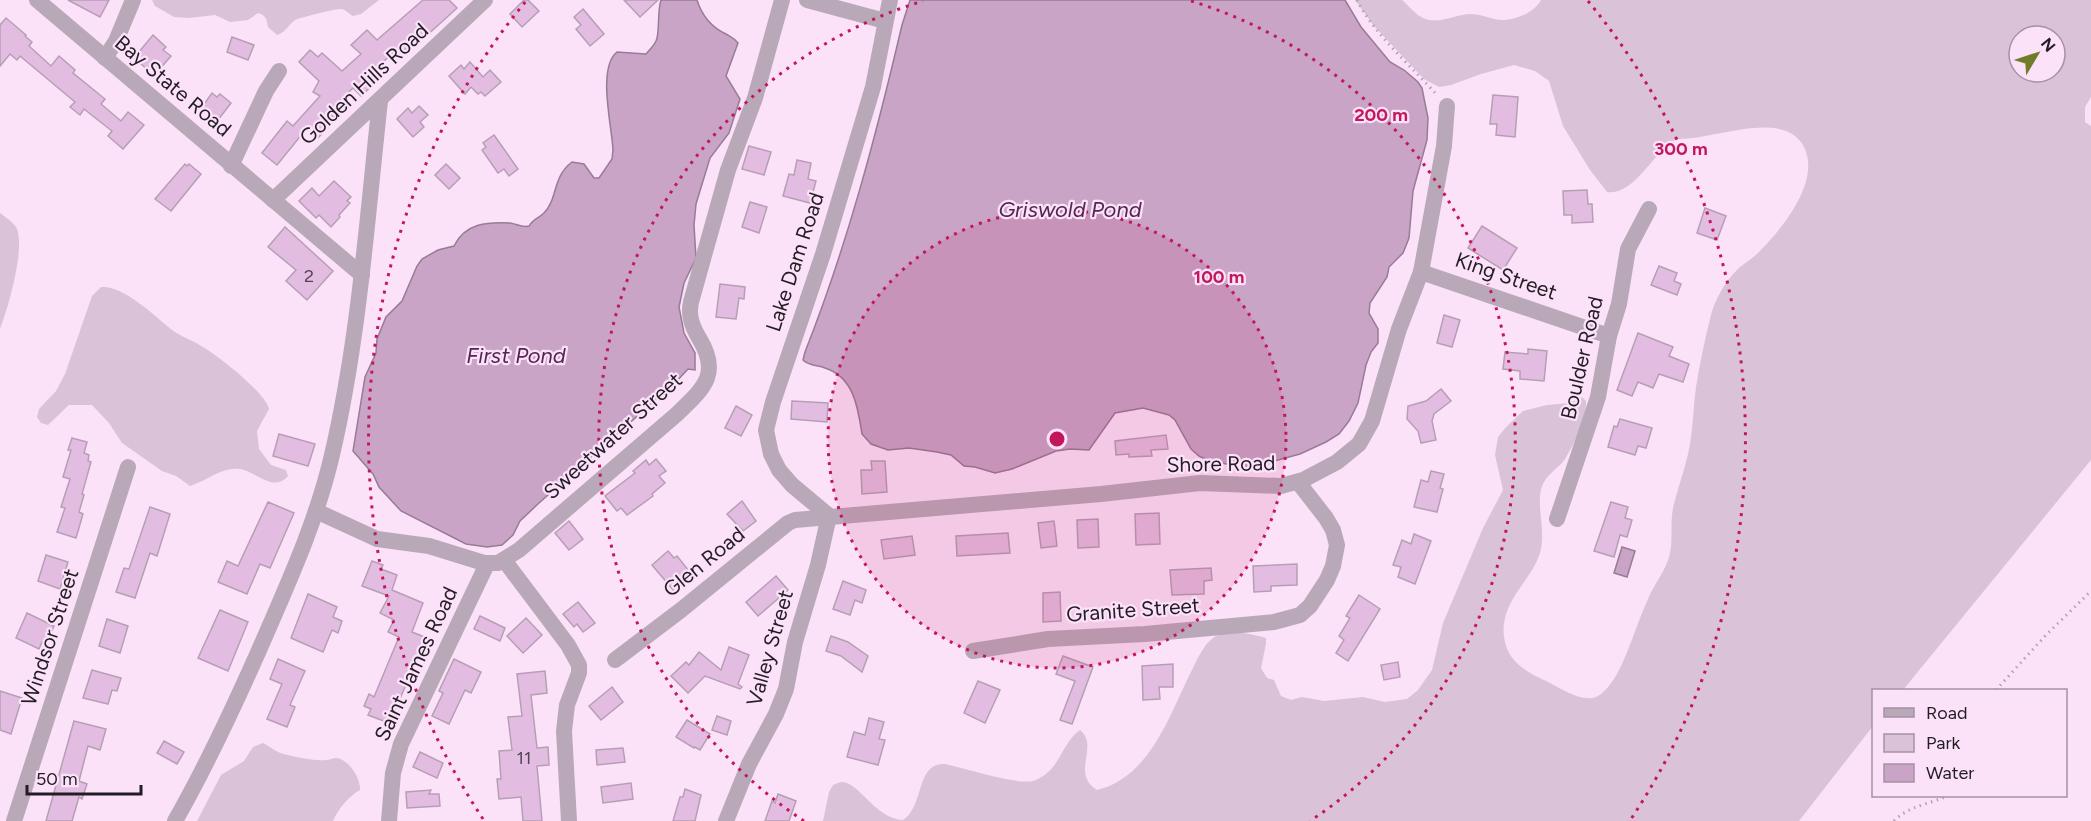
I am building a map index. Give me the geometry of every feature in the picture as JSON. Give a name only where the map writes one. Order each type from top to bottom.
[{"type":"street","name":"Bay State Road","points":[[37,0],[362,275]]},
{"type":"street","points":[[105,58],[116,41],[133,0]]},
{"type":"street","name":"Golden Hills Road","points":[[276,203],[485,0]]},
{"type":"street","name":"Sweetwater Street","points":[[496,562],[534,537],[617,463],[677,414],[696,395],[707,379],[710,360],[692,323],[691,302],[728,170],[755,99],[782,0]]},
{"type":"street","points":[[807,0],[885,21]]},
{"type":"street","name":"Lake Dam Road","points":[[829,516],[796,489],[779,470],[771,454],[766,435],[767,426],[776,392],[823,254],[869,99],[879,63],[890,0]]},
{"type":"street","points":[[231,166],[266,91],[279,71]]},
{"type":"street","points":[[175,821],[206,764],[249,674],[316,511],[332,456],[348,378],[362,275],[380,101]]},
{"type":"street","name":"Shore Road","points":[[829,516],[988,504],[1200,483],[1281,486],[1298,482],[1328,468],[1349,454],[1366,434],[1383,389],[1400,329],[1421,272],[1444,146],[1447,106]]},
{"type":"street","name":"Boulder Road","points":[[1557,519],[1592,420],[1601,385],[1609,336],[1619,304],[1628,249],[1649,208]]},
{"type":"street","name":"King Street","points":[[1421,272],[1609,336]]},
{"type":"street","name":"Windsor Street","points":[[14,821],[128,467]]},
{"type":"street","name":"Granite Street","points":[[973,651],[1058,638],[1145,634],[1274,622],[1297,616],[1310,606],[1327,580],[1334,566],[1336,545],[1333,530],[1326,518],[1298,482]]},
{"type":"street","points":[[316,511],[377,539],[429,546],[496,562],[568,645],[579,665],[579,673],[567,705],[564,731],[569,821]]},
{"type":"street","name":"Glen Road","points":[[615,660],[681,610],[789,522],[808,517],[829,516]]},
{"type":"street","name":"Valley Street","points":[[726,821],[749,764],[776,714],[786,689],[795,642],[818,565],[829,516]]},
{"type":"street","name":"Saint James Road","points":[[389,821],[393,773],[401,744],[496,562]]},
{"type":"path","points":[[1357,0],[1384,36],[1447,106]]},
{"type":"path","points":[[1997,689],[2046,635],[2091,591]]},
{"type":"path","points":[[1894,821],[1898,816],[1942,797]]},
{"type":"green space","points":[[152,0],[379,0],[361,14],[353,16],[338,9],[295,20],[277,35],[268,27],[264,16],[258,13],[248,20],[230,22],[215,15],[174,17],[155,6]]},
{"type":"green space","points":[[1355,0],[1402,0],[1420,17],[1429,20],[1469,14],[1501,20],[1524,15],[1541,0],[2091,0],[2091,97],[2085,107],[2085,122],[2091,126],[2091,460],[1904,689],[1872,689],[1872,727],[1799,821],[823,821],[829,792],[833,785],[840,782],[855,788],[884,814],[903,820],[915,805],[924,778],[935,766],[945,764],[1015,781],[1036,780],[1050,770],[1071,738],[1080,730],[1087,744],[1085,768],[1089,783],[1097,790],[1116,783],[1132,772],[1157,741],[1202,651],[1212,639],[1221,634],[1241,633],[1266,638],[1261,668],[1267,678],[1274,680],[1281,696],[1291,700],[1302,697],[1324,701],[1363,697],[1385,702],[1407,699],[1418,690],[1432,670],[1443,623],[1483,528],[1503,490],[1495,455],[1498,437],[1523,411],[1547,405],[1570,403],[1582,397],[1586,401],[1586,408],[1576,439],[1565,459],[1543,484],[1540,500],[1542,538],[1539,556],[1506,613],[1504,637],[1513,658],[1530,673],[1583,698],[1596,697],[1603,693],[1618,672],[1648,599],[1668,559],[1671,548],[1673,508],[1688,454],[1696,387],[1713,309],[1720,292],[1732,276],[1758,253],[1789,217],[1805,186],[1808,170],[1807,155],[1800,141],[1789,132],[1775,128],[1676,139],[1629,185],[1615,192],[1607,192],[1590,170],[1563,126],[1549,81],[1535,71],[1514,65],[1439,87],[1424,79],[1373,25]]},
{"type":"green space","points":[[0,213],[17,229],[19,251],[15,279],[0,329]]},
{"type":"green space","points":[[101,287],[120,291],[130,297],[175,332],[219,358],[260,394],[269,409],[257,431],[259,449],[271,465],[286,470],[288,476],[282,481],[271,482],[246,471],[233,469],[220,472],[190,486],[176,476],[162,471],[122,443],[109,423],[92,405],[69,405],[48,425],[41,423],[37,417],[39,409],[56,391],[65,374],[92,296]]},
{"type":"green space","points":[[263,743],[281,753],[298,757],[317,760],[341,759],[353,770],[360,790],[344,803],[333,821],[197,821],[221,775],[244,761],[253,747]]},
{"type":"water","name":"First Pond","points":[[661,0],[697,0],[704,16],[738,43],[726,76],[740,99],[729,133],[710,158],[696,204],[694,225],[696,258],[684,283],[679,307],[684,333],[695,353],[695,370],[688,369],[539,503],[520,521],[513,535],[502,545],[487,547],[466,544],[401,511],[379,487],[373,474],[353,451],[365,377],[376,353],[377,339],[386,317],[402,301],[422,259],[438,250],[454,246],[470,228],[501,223],[529,226],[544,213],[561,174],[572,162],[584,164],[594,178],[599,178],[612,159],[613,150],[607,98],[608,71],[611,60],[617,52],[646,54],[653,46],[657,38]]},
{"type":"water","name":"Griswold Pond","points":[[910,0],[1345,0],[1361,27],[1390,62],[1418,82],[1422,88],[1428,118],[1427,140],[1413,191],[1409,238],[1403,253],[1389,267],[1387,277],[1370,303],[1369,313],[1378,329],[1378,343],[1371,352],[1366,365],[1358,403],[1339,434],[1300,454],[1249,468],[1210,461],[1199,456],[1191,449],[1175,420],[1169,415],[1143,408],[1115,413],[1089,450],[1056,451],[1012,469],[995,473],[964,466],[951,455],[909,448],[888,450],[871,444],[862,434],[853,395],[842,378],[835,372],[803,360],[860,190]]},
{"type":"water","points":[[1622,547],[1635,551],[1627,577],[1614,573]]},
{"type":"building","points":[[68,0],[109,0],[100,17]]},
{"type":"building","points":[[423,0],[449,0],[457,8],[424,38],[421,35],[398,56],[394,52],[369,75],[376,82],[361,96],[353,88],[328,112],[336,119],[318,138],[307,128],[277,165],[262,153],[287,121],[293,126],[320,96],[313,92],[319,81],[299,62],[310,50],[318,57],[322,53],[342,71],[361,54],[351,45],[367,30],[377,40]]},
{"type":"building","points":[[524,0],[528,0],[539,11],[522,27],[510,14]]},
{"type":"building","points":[[624,0],[658,0],[640,17]]},
{"type":"building","points":[[583,9],[604,34],[590,46],[576,29],[581,25],[574,17]]},
{"type":"building","points":[[6,18],[26,35],[32,42],[29,46],[51,66],[59,56],[75,70],[73,73],[105,99],[101,104],[121,121],[128,112],[144,125],[123,149],[108,136],[112,131],[84,109],[80,115],[70,107],[75,102],[20,56],[17,60],[10,54],[0,66],[0,25]]},
{"type":"building","points":[[153,35],[166,47],[163,50],[171,56],[158,71],[151,66],[148,70],[134,58]]},
{"type":"building","points":[[232,37],[254,45],[248,60],[227,52]]},
{"type":"building","points":[[470,62],[483,77],[490,70],[501,82],[485,96],[481,92],[478,94],[471,87],[465,94],[449,76],[461,65],[464,69]]},
{"type":"building","points":[[212,93],[217,97],[220,94],[231,103],[218,120],[202,107]]},
{"type":"building","points":[[1493,95],[1518,97],[1515,137],[1496,135],[1497,124],[1490,124]]},
{"type":"building","points":[[419,106],[428,115],[420,122],[424,127],[413,137],[397,119],[408,108],[412,113]]},
{"type":"building","points":[[494,135],[518,169],[509,176],[504,169],[498,173],[482,150],[486,147],[483,143]]},
{"type":"building","points":[[749,146],[771,152],[764,175],[742,169]]},
{"type":"building","points":[[797,160],[811,163],[808,179],[816,181],[810,203],[783,196],[789,174],[794,175]]},
{"type":"building","points":[[185,164],[187,166],[189,164],[201,174],[171,211],[155,199]]},
{"type":"building","points":[[446,164],[460,178],[449,189],[435,175]]},
{"type":"building","points":[[334,181],[351,197],[347,201],[350,203],[331,227],[319,215],[316,218],[299,201],[312,188],[319,196]]},
{"type":"building","points":[[1587,190],[1588,204],[1592,204],[1593,222],[1572,223],[1572,215],[1564,215],[1563,191]]},
{"type":"building","points":[[750,202],[767,207],[759,233],[742,227]]},
{"type":"building","points":[[1705,208],[1726,216],[1717,240],[1697,233]]},
{"type":"building","points":[[1482,226],[1517,248],[1503,270],[1468,248]]},
{"type":"building","points":[[285,227],[333,271],[307,300],[286,281],[296,270],[268,247]]},
{"type":"building","points":[[1659,266],[1677,273],[1674,281],[1681,284],[1677,295],[1651,285]]},
{"type":"building","points":[[720,284],[745,287],[744,299],[739,298],[736,319],[716,317]]},
{"type":"building","points":[[1444,315],[1460,320],[1452,347],[1437,343]]},
{"type":"building","points":[[1638,333],[1673,347],[1669,356],[1689,364],[1683,382],[1659,374],[1653,388],[1638,382],[1632,396],[1617,390]]},
{"type":"building","points":[[1528,349],[1547,351],[1544,381],[1520,379],[1520,371],[1503,369],[1505,352],[1528,354]]},
{"type":"building","points":[[1441,389],[1451,401],[1434,414],[1432,421],[1436,440],[1421,443],[1418,431],[1407,419],[1408,406],[1426,401]]},
{"type":"building","points":[[792,401],[828,403],[827,422],[791,419]]},
{"type":"building","points":[[736,406],[752,415],[741,436],[725,428]]},
{"type":"building","points":[[1620,419],[1652,428],[1646,448],[1638,446],[1635,455],[1608,447],[1614,426],[1617,427]]},
{"type":"building","points":[[279,434],[315,444],[308,466],[273,456]]},
{"type":"building","points":[[1166,435],[1168,449],[1151,450],[1152,456],[1116,455],[1115,441]]},
{"type":"building","points":[[72,438],[87,442],[84,453],[89,455],[88,461],[91,462],[82,494],[84,495],[79,512],[83,514],[76,538],[57,532],[65,508],[61,507],[70,479],[63,477]]},
{"type":"building","points":[[656,459],[666,471],[659,476],[665,483],[652,494],[653,496],[627,515],[621,508],[617,511],[605,496],[635,473],[633,471],[646,460],[649,465]]},
{"type":"building","points":[[871,461],[885,461],[887,492],[862,494],[861,470],[872,470]]},
{"type":"building","points":[[1431,471],[1444,474],[1437,512],[1414,507],[1421,480],[1428,482]]},
{"type":"building","points":[[742,501],[756,521],[743,531],[727,514]]},
{"type":"building","points":[[268,502],[294,513],[270,568],[260,564],[247,594],[218,582],[227,561],[238,566]]},
{"type":"building","points":[[1611,502],[1628,507],[1625,518],[1632,520],[1627,537],[1620,535],[1614,557],[1594,551]]},
{"type":"building","points":[[150,507],[170,514],[157,556],[150,553],[135,598],[116,592],[124,568],[129,569]]},
{"type":"building","points":[[1159,513],[1160,544],[1136,545],[1135,514]]},
{"type":"building","points":[[1098,519],[1099,547],[1078,548],[1077,520]]},
{"type":"building","points":[[569,521],[583,539],[569,550],[555,533]]},
{"type":"building","points":[[1054,521],[1057,546],[1041,548],[1038,523]]},
{"type":"building","points":[[1008,533],[1010,553],[957,556],[956,536]]},
{"type":"building","points":[[1414,534],[1431,541],[1415,584],[1398,577],[1401,567],[1393,565],[1402,540],[1411,544]]},
{"type":"building","points":[[912,536],[915,555],[884,559],[881,540]]},
{"type":"building","points":[[668,551],[674,558],[677,556],[693,576],[674,591],[652,565]]},
{"type":"building","points":[[46,555],[68,562],[60,589],[38,581]]},
{"type":"building","points":[[372,561],[383,565],[381,569],[397,575],[392,590],[423,603],[412,632],[427,638],[389,723],[368,715],[371,709],[364,706],[369,694],[374,697],[399,637],[388,632],[394,620],[380,613],[389,596],[362,586]]},
{"type":"building","points":[[1297,564],[1297,585],[1271,586],[1271,591],[1254,592],[1253,566]]},
{"type":"building","points":[[1211,568],[1212,580],[1204,581],[1204,594],[1172,595],[1170,570]]},
{"type":"building","points":[[776,576],[788,590],[758,616],[746,602]]},
{"type":"building","points":[[843,581],[866,590],[862,603],[855,600],[850,615],[833,609]]},
{"type":"building","points":[[1060,592],[1061,621],[1043,622],[1043,593]]},
{"type":"building","points":[[308,594],[337,607],[333,617],[342,621],[338,633],[332,630],[323,652],[291,638]]},
{"type":"building","points":[[1359,595],[1380,609],[1348,661],[1336,653],[1344,640],[1339,636],[1350,618],[1346,616]]},
{"type":"building","points":[[578,602],[595,623],[583,632],[577,624],[574,627],[563,614]]},
{"type":"building","points":[[220,610],[248,622],[228,671],[198,658]]},
{"type":"building","points":[[27,613],[54,626],[46,644],[42,642],[39,649],[16,638]]},
{"type":"building","points":[[480,616],[505,628],[500,641],[474,629]]},
{"type":"building","points":[[526,618],[542,635],[523,653],[507,636]]},
{"type":"building","points":[[107,619],[128,626],[120,653],[99,646]]},
{"type":"building","points":[[831,636],[848,642],[868,656],[862,672],[841,656],[826,651]]},
{"type":"building","points":[[729,647],[749,655],[738,684],[742,687],[740,689],[705,676],[688,693],[671,676],[686,662],[689,665],[699,652],[721,670]]},
{"type":"building","points":[[1063,656],[1093,667],[1072,724],[1060,720],[1075,681],[1056,674]]},
{"type":"building","points":[[278,659],[305,671],[290,705],[295,707],[287,727],[267,719],[282,684],[270,679]]},
{"type":"building","points":[[454,659],[481,672],[471,693],[465,690],[449,724],[432,716],[443,693],[439,691]]},
{"type":"building","points":[[1398,662],[1400,677],[1384,680],[1381,665]]},
{"type":"building","points":[[1173,664],[1173,687],[1159,687],[1160,699],[1143,700],[1142,666]]},
{"type":"building","points":[[92,670],[121,678],[117,691],[112,690],[108,704],[83,698]]},
{"type":"building","points":[[545,671],[547,693],[531,695],[537,748],[548,747],[549,765],[537,766],[542,821],[523,821],[521,797],[499,799],[497,779],[501,779],[499,751],[512,750],[508,717],[522,716],[517,674]]},
{"type":"building","points":[[978,681],[1000,690],[985,723],[964,713]]},
{"type":"building","points":[[612,687],[623,702],[601,720],[589,706]]},
{"type":"building","points":[[0,691],[22,698],[11,734],[0,730]]},
{"type":"building","points":[[717,716],[731,721],[727,735],[712,730]]},
{"type":"building","points":[[869,718],[884,722],[879,739],[885,740],[878,765],[847,757],[854,732],[865,735]]},
{"type":"building","points":[[687,720],[710,734],[700,750],[676,737]]},
{"type":"building","points":[[74,721],[106,729],[100,750],[88,746],[79,781],[87,784],[82,799],[79,797],[72,821],[46,821]]},
{"type":"building","points":[[164,741],[184,752],[177,764],[157,753]]},
{"type":"building","points":[[623,748],[625,762],[597,765],[596,750]]},
{"type":"building","points":[[420,752],[443,763],[437,778],[413,767]]},
{"type":"building","points":[[631,783],[633,799],[603,803],[601,787]]},
{"type":"building","points":[[685,789],[701,795],[695,821],[673,821],[680,797],[683,797]]},
{"type":"building","points":[[431,790],[429,794],[439,794],[440,806],[407,808],[406,792]]},
{"type":"building","points":[[778,794],[796,801],[789,821],[765,821],[772,801],[775,803]]}]
